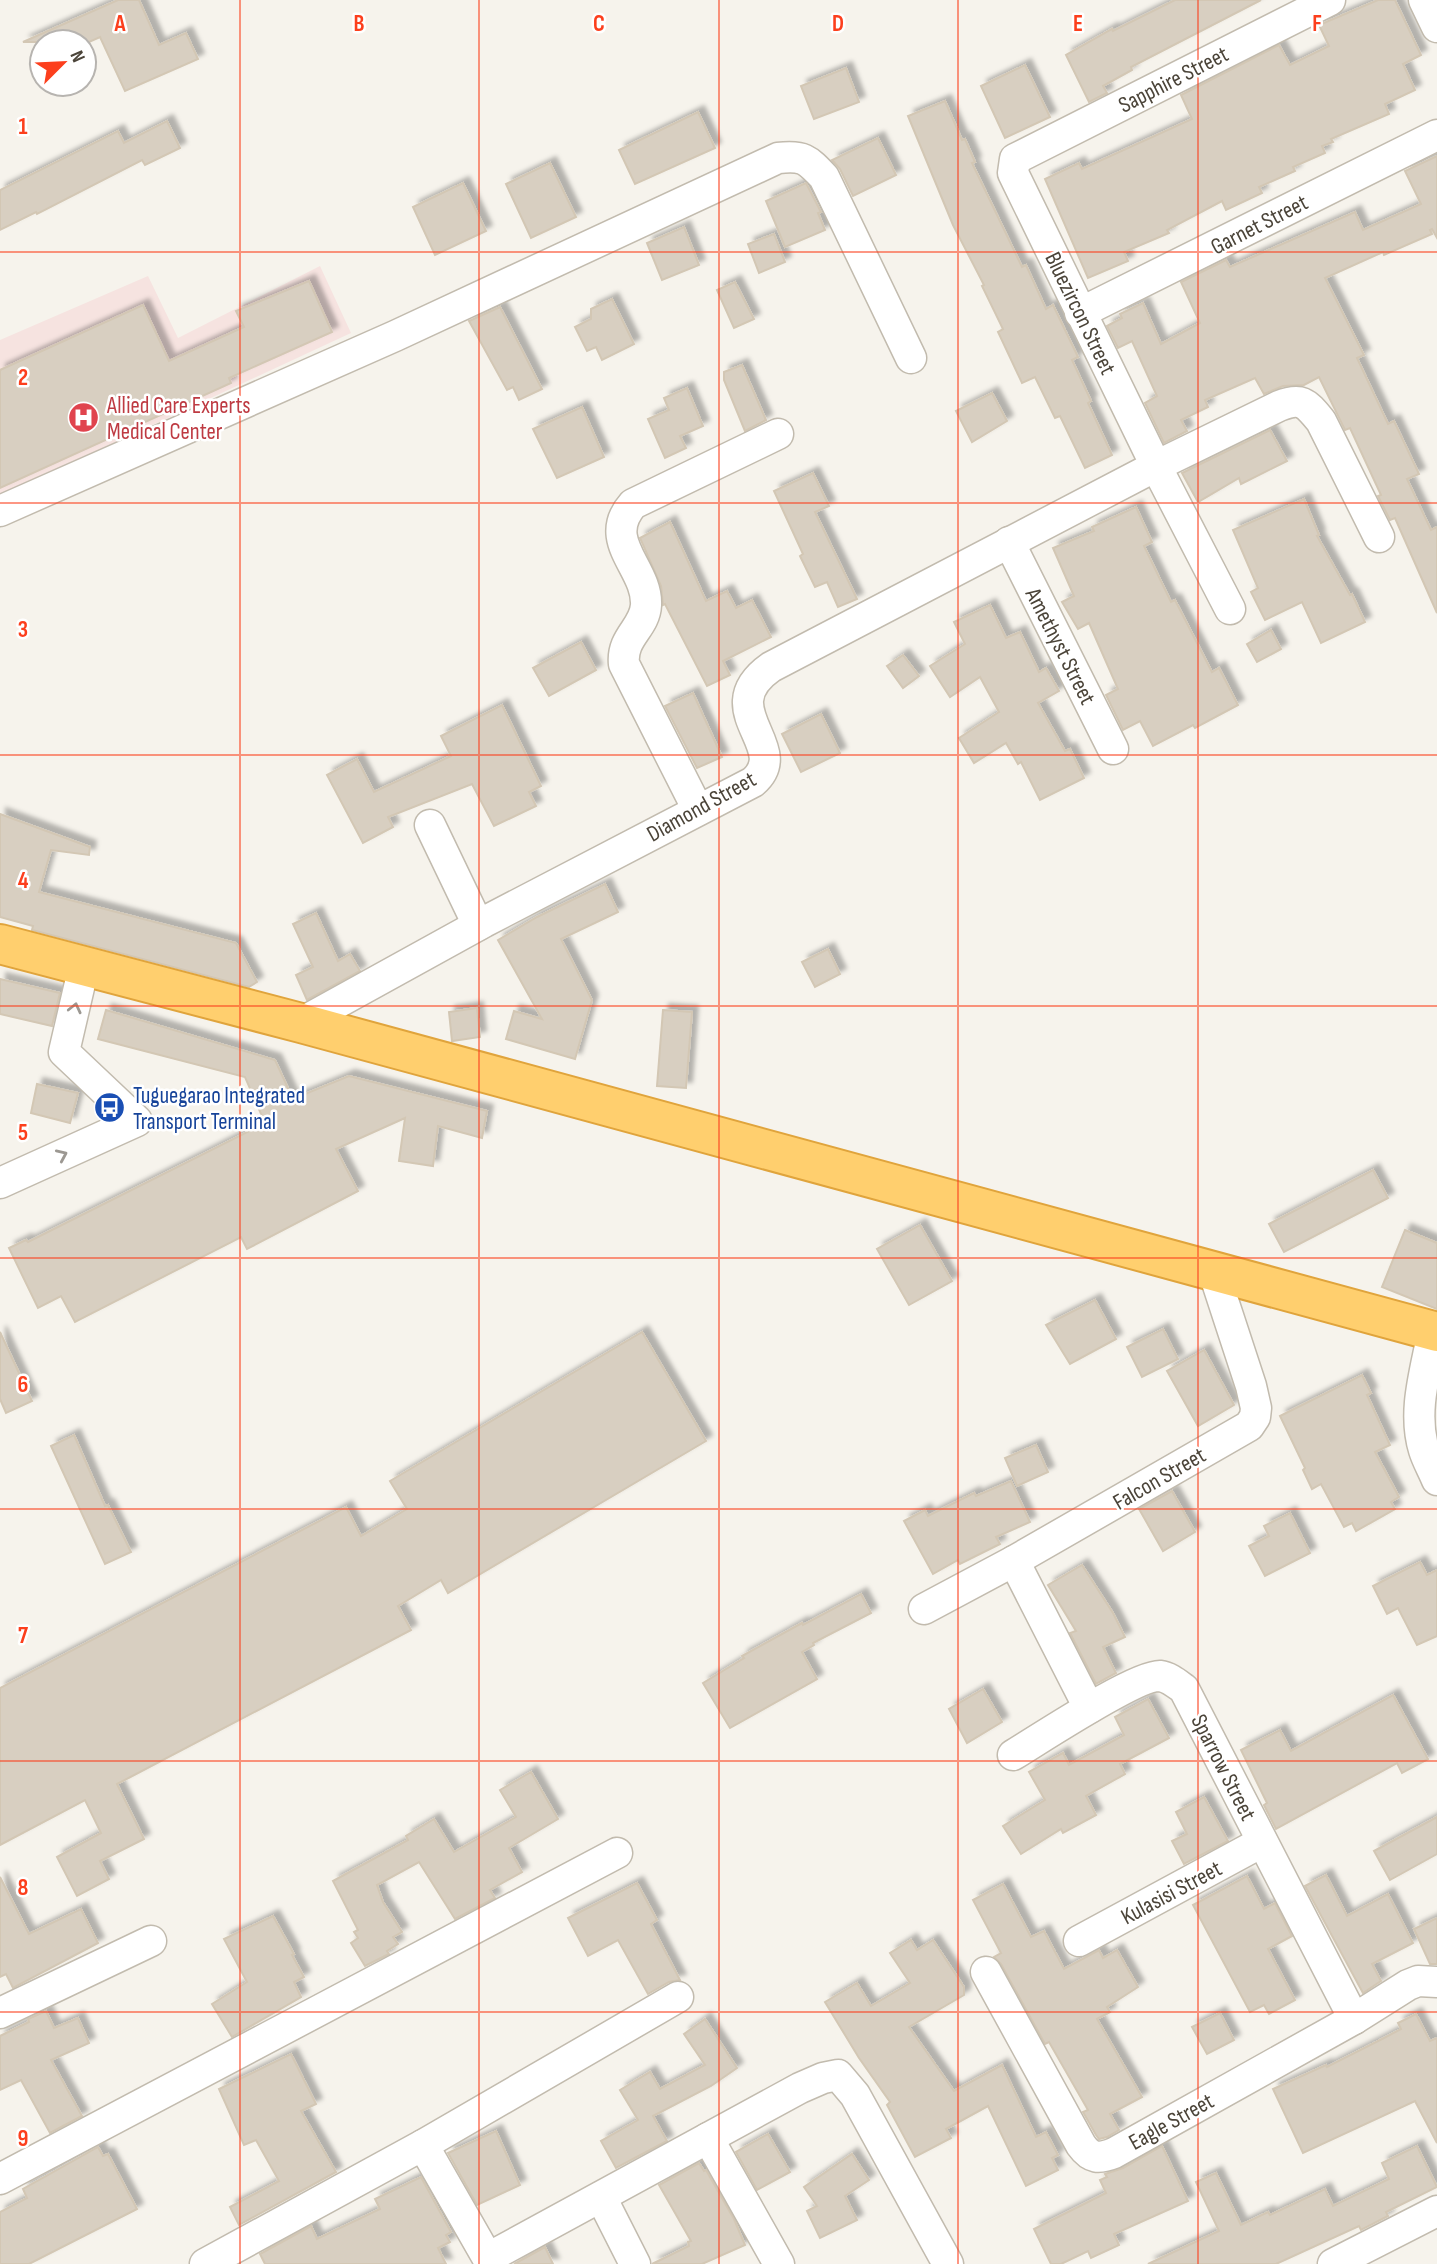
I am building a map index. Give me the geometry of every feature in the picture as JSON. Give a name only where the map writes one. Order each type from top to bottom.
[{"type":"highway","points":[[0,944],[301,1023],[1435,1332]]},
{"type":"street","name":"Sapphire Street","points":[[1015,159],[1331,0]]},
{"type":"street","points":[[1424,0],[1437,27]]},
{"type":"street","name":"Garnet Street","points":[[1080,313],[1437,135]]},
{"type":"street","points":[[0,512],[395,336],[778,158],[803,158],[810,161],[824,177],[911,358]]},
{"type":"street","name":"Bluezircon Street","points":[[1015,159],[1013,173],[1156,466],[1230,609]]},
{"type":"street","name":"Diamond Street","points":[[301,1023],[478,925],[753,782],[762,774],[766,763],[748,706],[748,688],[758,676],[771,667],[1156,466],[1279,406],[1291,401],[1301,401],[1310,407],[1321,421],[1379,537]]},
{"type":"street","points":[[698,810],[624,664],[623,653],[630,636],[642,619],[646,605],[644,590],[621,538],[623,523],[634,504],[778,434]]},
{"type":"street","name":"Amethyst Street","points":[[1009,542],[1112,749]]},
{"type":"street","points":[[430,825],[478,925]]},
{"type":"street","points":[[0,1183],[137,1121],[64,1052],[84,966]]},
{"type":"street","name":"Falcon Street","points":[[924,1609],[1014,1561],[1249,1426],[1255,1418],[1256,1408],[1251,1386],[1213,1270]]},
{"type":"street","points":[[1435,1332],[1420,1397],[1418,1424],[1424,1451],[1437,1480]]},
{"type":"street","points":[[1014,1561],[1089,1708]]},
{"type":"street","name":"Sparrow Street","points":[[1013,1755],[1089,1708],[1142,1681],[1160,1676],[1184,1689],[1354,2019]]},
{"type":"street","name":"Kulasisi Street","points":[[1079,1941],[1262,1842]]},
{"type":"street","points":[[0,2179],[617,1853]]},
{"type":"street","points":[[0,2013],[151,1941]]},
{"type":"street","name":"Eagle Street","points":[[986,1972],[1081,2145],[1093,2158],[1114,2153],[1418,1981],[1437,1982]]},
{"type":"street","points":[[205,2264],[423,2145],[678,1997]]},
{"type":"street","points":[[423,2145],[490,2261],[800,2088],[838,2075],[855,2095],[948,2264]]},
{"type":"street","points":[[708,2138],[779,2264]]},
{"type":"street","points":[[601,2197],[635,2264]]},
{"type":"street","points":[[1333,2264],[1437,2211]]},
{"type":"shaded area","name":"Allied Care Experts Medical Center","points":[[320,266],[351,333],[0,496],[0,340],[148,276],[178,338]]},
{"type":"building","points":[[118,0],[139,0],[159,45],[186,33],[198,59],[125,91],[100,37],[98,38],[98,28],[55,28]]},
{"type":"building","points":[[1175,0],[1261,0],[1131,67],[1132,70],[1103,86],[1107,93],[1089,102],[1066,55],[1112,29],[1113,31]]},
{"type":"building","points":[[1378,0],[1395,0],[1421,55],[1403,64],[1415,90],[1385,104],[1389,114],[1331,139],[1333,142],[1322,146],[1325,153],[1293,167],[1295,171],[1259,187],[1262,193],[1226,210],[1222,201],[1167,230],[1169,233],[1124,252],[1128,261],[1088,278],[1045,179],[1079,163],[1082,169],[1192,119],[1181,95],[1279,45],[1290,65],[1329,46],[1319,25]]},
{"type":"building","points":[[1025,65],[1050,117],[1005,138],[981,86]]},
{"type":"building","points":[[846,68],[859,102],[814,119],[801,86]]},
{"type":"building","points":[[945,101],[962,140],[965,139],[975,162],[972,163],[1022,267],[1026,265],[1046,309],[1053,305],[1078,357],[1072,360],[1112,455],[1085,468],[1060,416],[1055,418],[1035,377],[1022,383],[998,332],[1003,329],[953,225],[908,116]]},
{"type":"building","points":[[698,112],[715,148],[635,184],[619,150]]},
{"type":"building","points":[[167,121],[180,148],[145,165],[142,160],[0,230],[0,190],[118,131],[124,143]]},
{"type":"building","points":[[878,138],[896,175],[853,196],[840,169],[832,160]]},
{"type":"building","points":[[1437,156],[1437,238],[1432,229],[1432,234],[1325,278],[1364,355],[1357,358],[1388,424],[1394,421],[1419,474],[1407,479],[1431,530],[1437,527],[1437,613],[1395,518],[1390,520],[1378,496],[1381,495],[1350,428],[1345,430],[1319,377],[1304,385],[1283,386],[1264,394],[1255,378],[1205,400],[1208,407],[1181,420],[1187,431],[1164,443],[1145,403],[1157,396],[1132,341],[1118,348],[1107,326],[1122,318],[1120,314],[1143,303],[1161,344],[1200,323],[1181,282],[1226,260],[1230,267],[1355,212],[1363,230],[1421,204],[1405,171]]},
{"type":"building","points":[[550,163],[576,217],[531,238],[506,184]]},
{"type":"building","points":[[463,183],[486,231],[435,255],[413,207]]},
{"type":"building","points":[[806,183],[821,212],[818,213],[825,230],[785,247],[766,201]]},
{"type":"building","points":[[684,227],[699,265],[662,280],[647,243]]},
{"type":"building","points":[[774,234],[785,262],[759,273],[748,244]]},
{"type":"building","name":"Allied Care Experts Medical Center","points":[[309,281],[332,332],[229,378],[231,383],[0,488],[0,370],[143,305],[169,361],[244,327],[236,311]]},
{"type":"building","points":[[735,282],[754,319],[734,328],[717,290]]},
{"type":"building","points":[[612,299],[634,344],[602,360],[596,347],[587,351],[575,327],[591,319],[591,309]]},
{"type":"building","points":[[500,307],[542,389],[519,400],[513,387],[507,390],[469,321]]},
{"type":"building","points":[[742,365],[766,420],[745,431],[724,380],[724,372]]},
{"type":"building","points":[[687,388],[703,426],[680,436],[686,448],[665,458],[648,419],[669,410],[664,398]]},
{"type":"building","points":[[992,393],[1007,421],[972,442],[956,411]]},
{"type":"building","points":[[582,407],[604,457],[557,478],[533,429]]},
{"type":"building","points":[[1270,430],[1287,461],[1241,484],[1239,478],[1198,502],[1182,473]]},
{"type":"building","points":[[813,473],[829,506],[815,512],[857,599],[838,607],[827,582],[815,587],[774,491]]},
{"type":"building","points":[[1304,499],[1319,535],[1317,536],[1350,595],[1352,594],[1365,622],[1321,643],[1302,602],[1265,620],[1251,592],[1258,588],[1233,530]]},
{"type":"building","points":[[1136,507],[1152,542],[1144,546],[1171,602],[1175,600],[1212,672],[1219,668],[1238,705],[1153,746],[1140,721],[1123,730],[1106,695],[1118,689],[1089,623],[1078,629],[1062,602],[1074,596],[1053,548],[1094,531],[1092,527]]},
{"type":"building","points":[[670,522],[706,601],[727,591],[736,608],[752,600],[771,637],[723,661],[730,675],[707,686],[665,604],[663,605],[661,586],[640,538]]},
{"type":"building","points":[[990,605],[1006,638],[1020,632],[1039,672],[1046,668],[1059,691],[1038,703],[1065,751],[1070,749],[1084,778],[1040,800],[1021,762],[1018,764],[1006,743],[974,763],[959,738],[999,712],[980,677],[950,697],[930,666],[965,644],[954,622]]},
{"type":"building","points":[[1271,630],[1281,649],[1257,662],[1247,644]]},
{"type":"building","points":[[581,642],[596,670],[549,696],[533,668]]},
{"type":"building","points":[[903,655],[919,676],[903,688],[887,666]]},
{"type":"building","points":[[693,693],[722,757],[697,768],[665,706]]},
{"type":"building","points":[[502,705],[541,786],[529,792],[536,806],[494,826],[472,784],[388,817],[393,827],[363,843],[327,775],[357,759],[374,792],[451,756],[441,736]]},
{"type":"building","points":[[821,714],[840,753],[801,772],[782,734]]},
{"type":"building","points":[[0,814],[90,847],[89,855],[51,850],[39,892],[236,943],[257,982],[249,987],[32,930],[33,926],[0,917]]},
{"type":"building","points":[[605,884],[618,912],[561,939],[592,1000],[575,1059],[506,1039],[514,1011],[542,1019],[498,940],[537,917]]},
{"type":"building","points":[[316,913],[338,961],[350,954],[360,971],[307,1000],[296,975],[313,967],[293,924]]},
{"type":"building","points":[[828,949],[840,974],[815,987],[802,962]]},
{"type":"building","points":[[0,979],[60,993],[52,1026],[0,1014]]},
{"type":"building","points":[[477,1008],[480,1037],[452,1041],[449,1012]]},
{"type":"building","points":[[106,1010],[275,1060],[293,1099],[349,1076],[487,1111],[482,1138],[438,1126],[433,1166],[399,1161],[405,1118],[336,1149],[358,1191],[247,1249],[241,1237],[75,1322],[61,1296],[38,1308],[9,1248],[26,1240],[28,1242],[265,1123],[245,1077],[98,1039]]},
{"type":"building","points":[[663,1010],[692,1012],[686,1088],[657,1086]]},
{"type":"building","points":[[37,1084],[78,1093],[70,1123],[31,1113]]},
{"type":"building","points":[[1373,1170],[1388,1198],[1284,1252],[1269,1224]]},
{"type":"building","points":[[920,1225],[952,1281],[909,1305],[877,1249]]},
{"type":"building","points":[[1405,1230],[1437,1243],[1437,1309],[1382,1287]]},
{"type":"building","points":[[1095,1300],[1116,1339],[1070,1364],[1046,1325]]},
{"type":"building","points":[[1163,1329],[1178,1359],[1142,1377],[1127,1347]]},
{"type":"building","points":[[0,1332],[32,1401],[6,1413],[0,1399]]},
{"type":"building","points":[[642,1332],[706,1441],[448,1593],[441,1580],[398,1606],[411,1630],[117,1784],[144,1839],[100,1861],[109,1879],[77,1896],[57,1857],[101,1833],[85,1800],[0,1845],[0,1688],[346,1507],[361,1536],[407,1509],[390,1481]]},
{"type":"building","points":[[1204,1350],[1234,1405],[1198,1426],[1167,1371]]},
{"type":"building","points":[[1362,1375],[1371,1393],[1367,1395],[1390,1445],[1375,1452],[1399,1497],[1391,1502],[1395,1509],[1356,1531],[1352,1523],[1344,1527],[1321,1484],[1312,1489],[1280,1416]]},
{"type":"building","points":[[74,1435],[105,1506],[108,1505],[131,1552],[105,1564],[51,1446]]},
{"type":"building","points":[[1036,1445],[1048,1472],[1017,1486],[1005,1458]]},
{"type":"building","points":[[1011,1481],[1030,1522],[996,1537],[1000,1544],[960,1564],[958,1560],[933,1574],[904,1521],[925,1510],[928,1516],[974,1493],[976,1496]]},
{"type":"building","points":[[1172,1491],[1195,1532],[1163,1551],[1139,1509]]},
{"type":"building","points":[[1290,1513],[1310,1553],[1265,1576],[1249,1546],[1269,1536],[1264,1526]]},
{"type":"building","points":[[1420,1562],[1427,1575],[1437,1570],[1437,1636],[1417,1645],[1398,1608],[1387,1614],[1373,1586]]},
{"type":"building","points":[[1082,1565],[1125,1637],[1103,1647],[1116,1673],[1096,1684],[1070,1633],[1076,1631],[1048,1585]]},
{"type":"building","points":[[861,1594],[871,1613],[813,1643],[814,1645],[802,1652],[817,1679],[730,1728],[703,1683],[744,1658],[742,1656]]},
{"type":"building","points":[[983,1689],[1002,1722],[967,1743],[949,1709]]},
{"type":"building","points":[[1393,1695],[1428,1759],[1402,1773],[1397,1763],[1276,1829],[1264,1805],[1267,1803],[1241,1750],[1280,1730],[1291,1751]]},
{"type":"building","points":[[1148,1699],[1169,1738],[1120,1764],[1125,1774],[1086,1796],[1096,1815],[1063,1833],[1061,1829],[1021,1854],[1003,1826],[1045,1800],[1029,1772],[1063,1753],[1069,1765],[1124,1735],[1115,1717]]},
{"type":"building","points":[[531,1772],[558,1819],[509,1848],[522,1872],[490,1890],[495,1898],[455,1919],[419,1862],[377,1885],[383,1902],[402,1932],[393,1937],[398,1944],[387,1951],[389,1954],[365,1966],[351,1943],[358,1938],[354,1932],[358,1930],[333,1881],[408,1840],[406,1836],[434,1819],[454,1852],[516,1817],[500,1790]]},
{"type":"building","points":[[1204,1797],[1228,1841],[1184,1864],[1172,1841],[1187,1834],[1176,1812]]},
{"type":"building","points":[[1437,1817],[1437,1854],[1390,1880],[1374,1851]]},
{"type":"building","points":[[1326,1875],[1347,1916],[1388,1894],[1413,1943],[1372,1964],[1381,1981],[1363,1993],[1305,1886]]},
{"type":"building","points":[[1247,1876],[1264,1909],[1275,1903],[1292,1936],[1268,1949],[1295,2000],[1269,2014],[1264,2005],[1250,2012],[1193,1905]]},
{"type":"building","points":[[0,1877],[29,1934],[81,1909],[98,1943],[13,1988],[6,1974],[0,1977]]},
{"type":"building","points":[[637,1883],[657,1920],[651,1924],[680,1980],[669,1982],[648,1994],[618,1940],[588,1956],[568,1918]]},
{"type":"building","points":[[1003,1884],[1031,1937],[1044,1931],[1064,1969],[1099,1950],[1103,1958],[1117,1950],[1138,1987],[1107,2007],[1110,2012],[1097,2019],[1142,2097],[1110,2114],[1119,2130],[1107,2137],[1099,2139],[1096,2135],[1083,2112],[1088,2110],[1049,2042],[1045,2044],[1001,1964],[994,1957],[1001,1953],[973,1900]]},
{"type":"building","points":[[273,1916],[304,1977],[294,1982],[301,1997],[232,2037],[212,2004],[247,1982],[224,1939]]},
{"type":"building","points":[[1437,1918],[1437,1964],[1430,1964],[1414,1929]]},
{"type":"building","points":[[911,1940],[917,1950],[933,1940],[964,1987],[964,1995],[909,2027],[954,2091],[1002,2065],[1036,2137],[1046,2132],[1058,2155],[1052,2158],[1058,2170],[1026,2186],[988,2106],[946,2129],[951,2138],[915,2157],[887,2105],[890,2102],[825,2002],[857,1983],[871,2006],[910,1983],[890,1953]]},
{"type":"building","points":[[46,2011],[54,2028],[78,2018],[89,2043],[51,2060],[82,2116],[50,2133],[21,2080],[0,2090],[0,2036]]},
{"type":"building","points":[[1220,2013],[1234,2040],[1207,2054],[1192,2027]]},
{"type":"building","points":[[1416,2014],[1430,2041],[1437,2038],[1437,2143],[1415,2101],[1303,2153],[1273,2089],[1326,2065],[1327,2067],[1384,2038],[1401,2029],[1398,2023]]},
{"type":"building","points":[[705,2019],[737,2068],[711,2086],[653,2116],[667,2141],[616,2168],[601,2141],[638,2120],[620,2090],[650,2072],[660,2089],[705,2065],[684,2034]]},
{"type":"building","points":[[291,2054],[316,2104],[301,2111],[336,2172],[239,2225],[230,2207],[279,2181],[256,2140],[244,2145],[219,2089]]},
{"type":"building","points":[[496,2131],[520,2185],[477,2205],[448,2153]]},
{"type":"building","points":[[768,2134],[790,2172],[757,2190],[736,2152]]},
{"type":"building","points":[[1162,2146],[1188,2201],[1114,2234],[1119,2245],[1091,2258],[1088,2251],[1061,2264],[1051,2264],[1034,2229],[1106,2193],[1100,2180],[1107,2177],[1105,2174],[1123,2168]]},
{"type":"building","points":[[1417,2146],[1437,2187],[1386,2212],[1388,2216],[1361,2230],[1359,2226],[1276,2264],[1148,2264],[1219,2231],[1196,2182],[1216,2173],[1241,2225],[1268,2212],[1270,2215],[1325,2189],[1333,2206],[1389,2179],[1382,2163]]},
{"type":"building","points":[[98,2147],[103,2156],[108,2154],[137,2209],[29,2264],[0,2264],[0,2212],[27,2198],[23,2189]]},
{"type":"building","points":[[852,2154],[869,2180],[845,2196],[857,2220],[820,2238],[807,2211],[817,2206],[804,2187]]},
{"type":"building","points":[[699,2163],[704,2171],[706,2170],[734,2219],[745,2245],[702,2264],[652,2264],[689,2246],[688,2242],[691,2241],[659,2185]]},
{"type":"building","points":[[421,2177],[451,2232],[446,2235],[450,2242],[438,2248],[446,2264],[265,2264],[260,2254],[311,2226],[317,2239],[380,2209],[375,2199]]},
{"type":"building","points":[[545,2247],[553,2264],[514,2264]]},
{"type":"place","name":"Allied Care Experts Medical Center","points":[[84,418]]},
{"type":"place","name":"Tuguegarao Integrated Transport Terminal","points":[[110,1108]]}]
